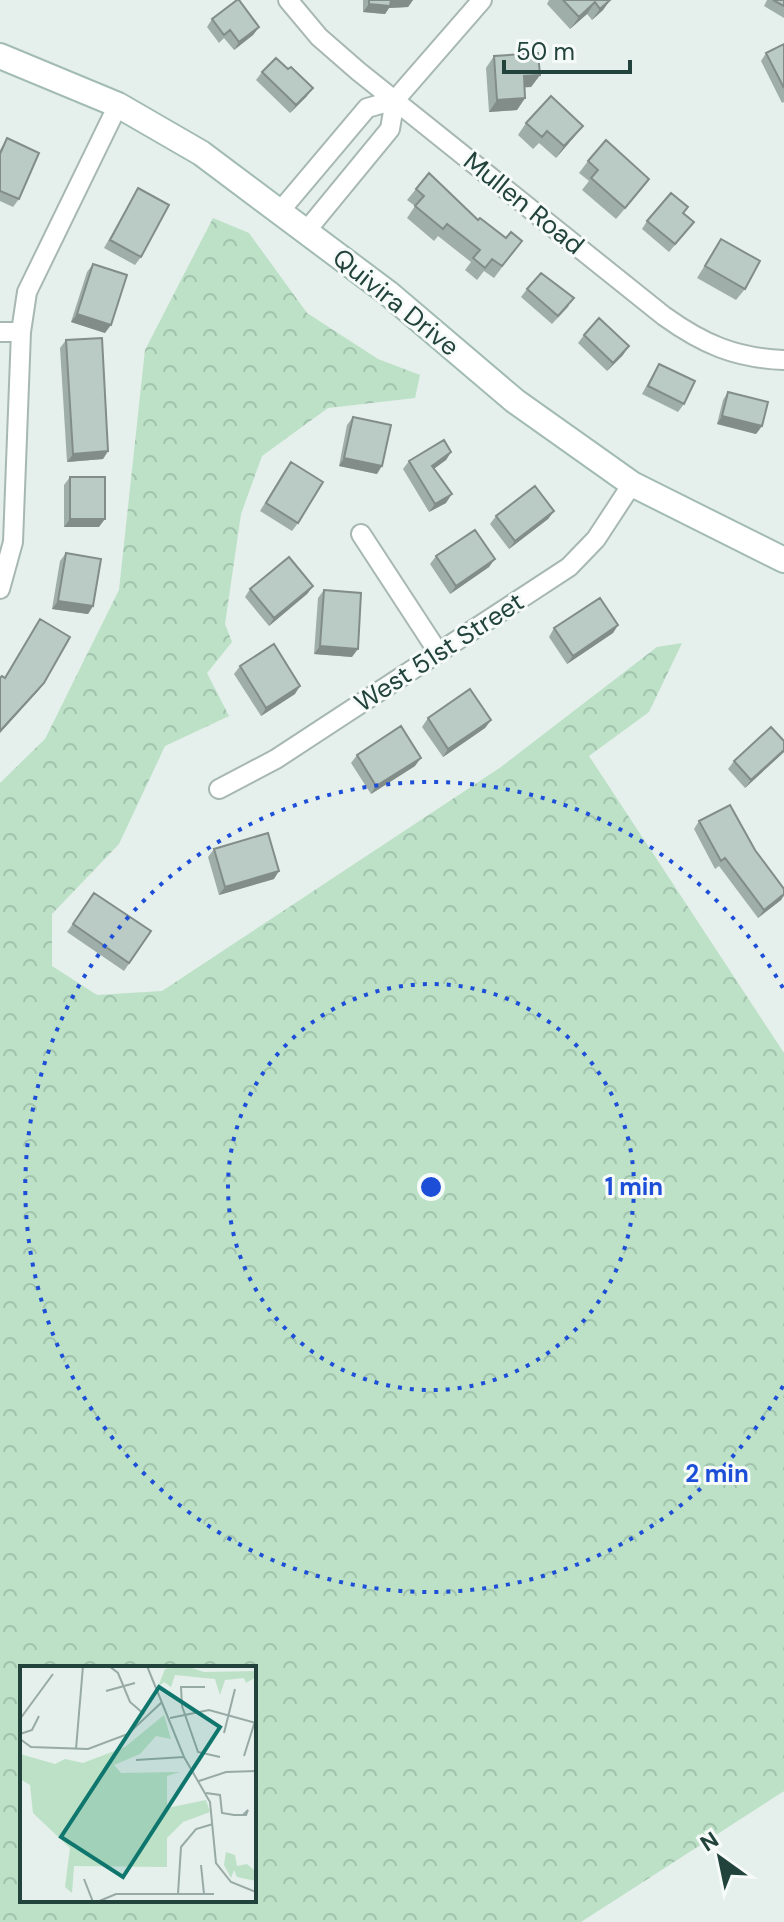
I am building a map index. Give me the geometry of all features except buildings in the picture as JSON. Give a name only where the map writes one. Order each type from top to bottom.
[{"type":"main road","name":"Quivira Drive","points":[[0,56],[118,105],[188,145],[307,230],[515,401],[632,484],[784,560]]},
{"type":"street","name":"Mullen Road","points":[[288,0],[319,37],[694,338],[733,355],[784,360]]},
{"type":"street","points":[[307,230],[390,129],[395,100],[482,0]]},
{"type":"street","points":[[281,210],[367,108],[395,100]]},
{"type":"street","points":[[0,589],[13,542],[21,332],[33,277],[118,105]]},
{"type":"street","points":[[0,332],[21,332]]},
{"type":"street","name":"West 51st Street","points":[[219,789],[276,759],[569,567],[596,539],[632,484]]},
{"type":"street","points":[[361,534],[438,652]]},
{"type":"green space","points":[[213,218],[249,233],[307,313],[378,359],[420,375],[415,398],[328,408],[262,456],[241,514],[225,624],[232,642],[207,673],[229,716],[165,746],[119,844],[52,914],[52,966],[97,995],[162,991],[501,767],[657,647],[682,643],[649,712],[589,756],[784,1053],[784,1791],[581,1922],[0,1922],[0,783],[45,739],[119,590],[145,350]]}]
